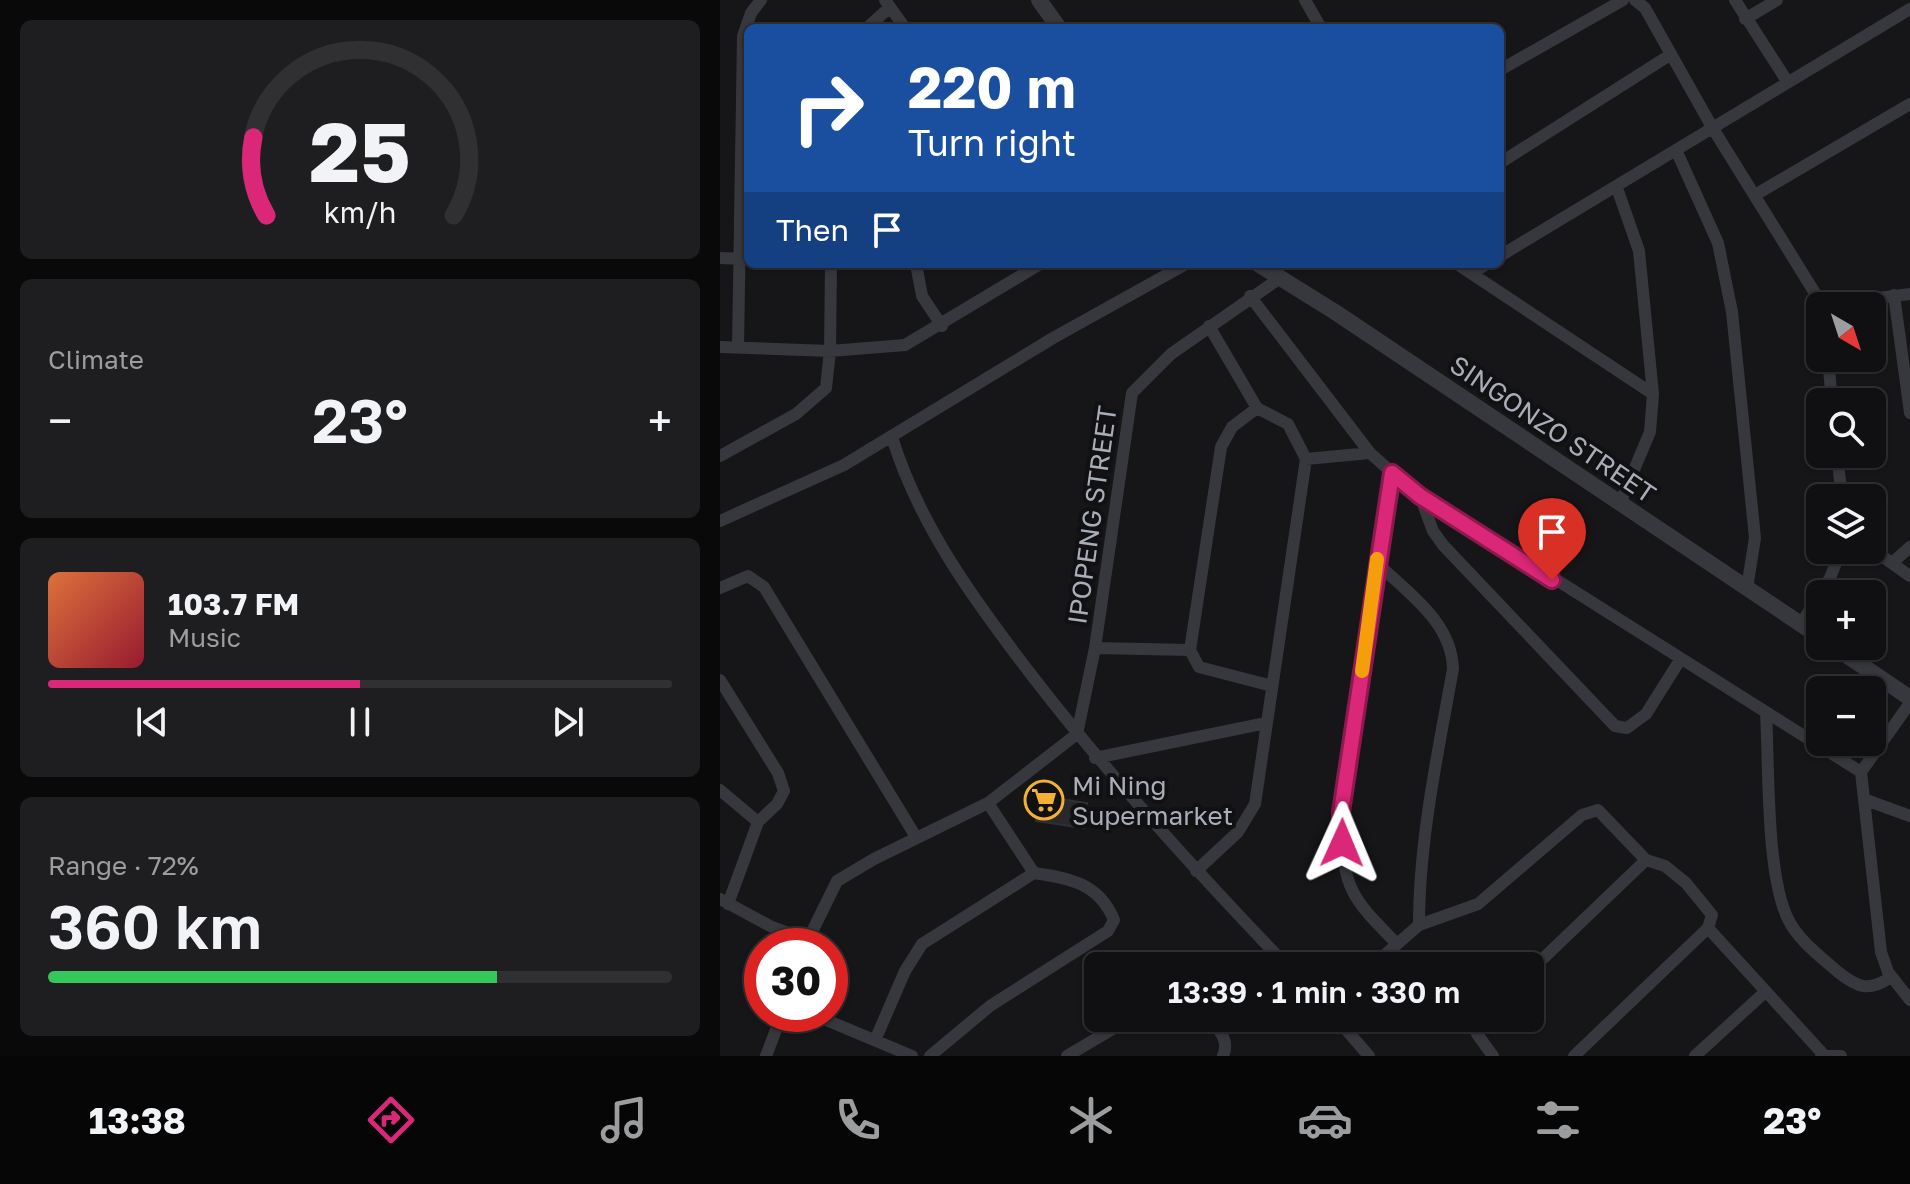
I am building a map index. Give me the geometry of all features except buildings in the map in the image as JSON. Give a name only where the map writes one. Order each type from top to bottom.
[{"type":"street","points":[[747,24],[761,0]]},
{"type":"street","points":[[1039,0],[1056,24]]},
{"type":"street","points":[[1305,0],[1319,24]]},
{"type":"street","points":[[1504,68],[1623,0]]},
{"type":"street","points":[[1635,0],[1645,8],[1712,127],[1814,292]]},
{"type":"street","points":[[1735,0],[1787,81]]},
{"type":"street","points":[[1745,19],[1777,0]]},
{"type":"street","points":[[870,24],[887,4],[902,24]]},
{"type":"street","points":[[1504,254],[1910,9]]},
{"type":"street","points":[[738,348],[744,33]]},
{"type":"street","points":[[1504,160],[1670,55]]},
{"type":"street","points":[[1755,195],[1910,104]]},
{"type":"street","points":[[1676,150],[1718,243],[1732,312],[1755,538],[1747,588]]},
{"type":"street","points":[[1617,188],[1639,251],[1653,394],[1650,432],[1620,503]]},
{"type":"street","points":[[720,258],[742,259]]},
{"type":"street","points":[[720,456],[813,402],[826,388],[830,351],[831,268]]},
{"type":"street","points":[[917,268],[922,296],[942,326]]},
{"type":"street","points":[[720,347],[830,351],[905,345],[942,326],[1034,268]]},
{"type":"street","points":[[720,521],[816,480],[1053,338],[1179,268]]},
{"type":"street","name":"SINGONZO STREET","points":[[1264,268],[1806,627]]},
{"type":"street","points":[[1463,268],[1653,394]]},
{"type":"street","points":[[1471,273],[1480,268]]},
{"type":"street","name":"IPOPENG STREET","points":[[1077,734],[1095,648],[1132,393],[1153,369],[1250,296],[1280,278]]},
{"type":"street","points":[[1886,296],[1910,294]]},
{"type":"street","points":[[1894,295],[1910,413]]},
{"type":"street","points":[[1250,296],[1370,453],[1420,496],[1861,772]]},
{"type":"street","points":[[1196,871],[1251,816],[1261,777],[1266,723],[1306,459],[1288,424],[1257,408],[1209,326]]},
{"type":"street","points":[[1257,408],[1232,427],[1221,447],[1190,650],[1199,667],[1272,686]]},
{"type":"street","points":[[892,437],[904,476],[948,557],[984,614],[1095,758],[1274,952]]},
{"type":"street","points":[[1306,459],[1370,453]]},
{"type":"street","points":[[1392,473],[1340,824],[1344,877],[1363,909],[1396,943]]},
{"type":"street","points":[[1420,496],[1433,531],[1443,545],[1615,726],[1627,728],[1638,723],[1680,660]]},
{"type":"street","points":[[1892,563],[1910,547]]},
{"type":"street","points":[[1886,559],[1910,576]]},
{"type":"street","points":[[1377,563],[1431,615],[1453,652],[1419,899],[1419,925]]},
{"type":"street","points":[[1801,624],[1836,564]]},
{"type":"street","points":[[720,588],[748,576],[764,587],[916,837]]},
{"type":"street","points":[[1095,648],[1190,650]]},
{"type":"street","points":[[1853,660],[1910,701],[1861,772],[1881,952],[1891,977],[1905,985],[1910,1000]]},
{"type":"street","points":[[720,680],[782,783],[781,798],[758,822],[724,901],[774,928]]},
{"type":"street","points":[[1766,713],[1777,870],[1788,920],[1801,938],[1857,986],[1871,988],[1891,977]]},
{"type":"street","points":[[1095,758],[1266,723]]},
{"type":"street","points":[[814,928],[837,881],[916,837],[988,803],[1077,734]]},
{"type":"street","points":[[720,790],[758,822]]},
{"type":"street","points":[[1866,800],[1910,816]]},
{"type":"street","points":[[988,803],[1034,873]]},
{"type":"street","points":[[1387,952],[1419,925],[1478,904],[1588,811],[1602,812],[1646,860],[1665,866],[1698,895],[1712,915],[1708,928],[1574,1056]]},
{"type":"street","points":[[1544,958],[1646,860]]},
{"type":"street","points":[[876,1038],[905,971],[922,944],[1034,873],[1062,877],[1091,888],[1111,912],[1112,927],[990,1006],[930,1056]]},
{"type":"street","points":[[1708,928],[1822,1055],[1841,1056]]},
{"type":"street","points":[[1695,1056],[1764,993]]},
{"type":"street","points":[[848,1028],[912,1056]]},
{"type":"street","points":[[766,1056],[775,1032]]},
{"type":"street","points":[[1067,1056],[1107,1032]]},
{"type":"street","points":[[1221,1032],[1226,1048],[1223,1056]]},
{"type":"street","points":[[1347,1032],[1366,1055]]},
{"type":"street","points":[[1478,1032],[1493,1056]]},
{"type":"slow traffic","points":[[1362,671],[1377,559]]},
{"type":"place","name":"Mi Ning Supermarket","points":[[1044,800]]},
{"type":"route","points":[[1342,843],[1341,812],[1392,473],[1460,523],[1552,580]]}]
